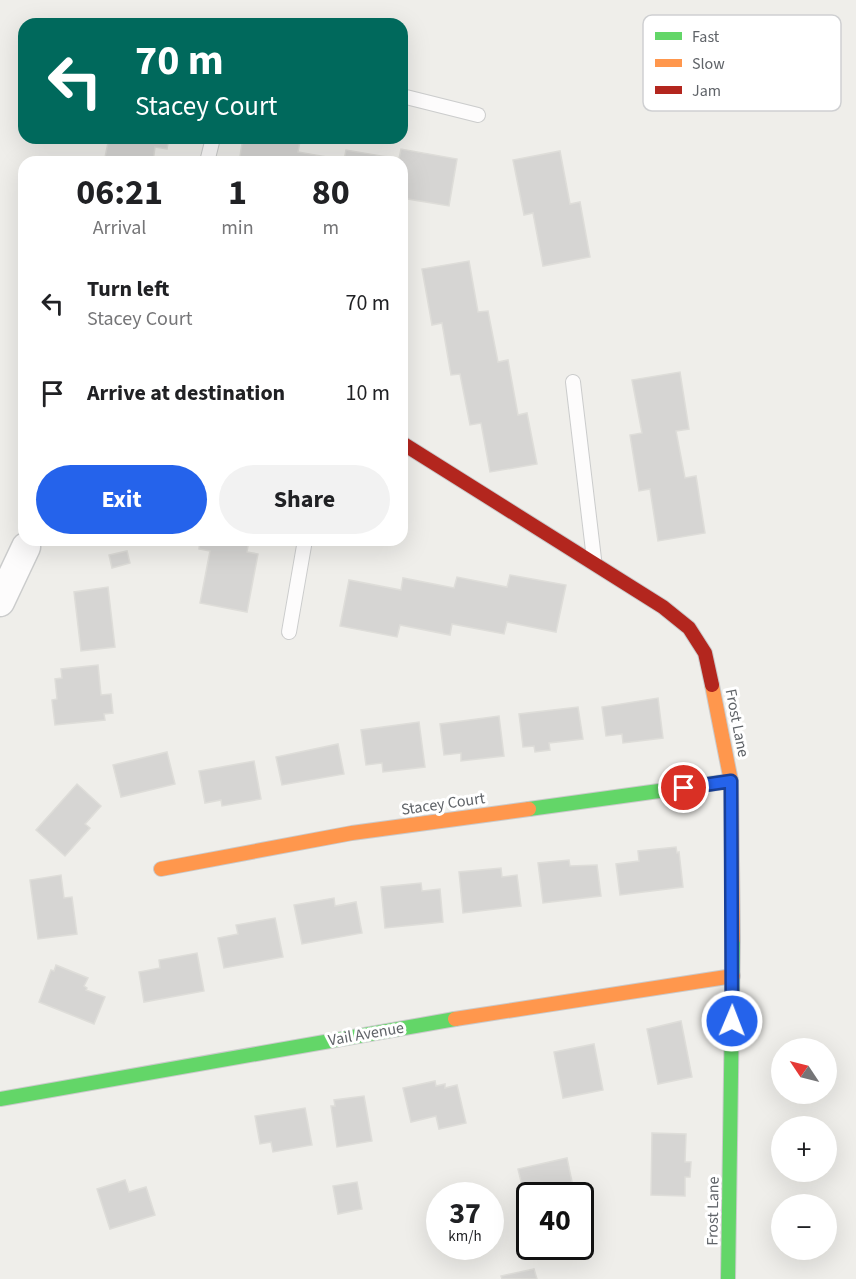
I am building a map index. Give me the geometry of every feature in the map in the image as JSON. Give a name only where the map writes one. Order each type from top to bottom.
[{"type":"street","name":"Frost Lane","points":[[408,447],[663,607],[689,628],[705,653],[731,781],[733,976],[728,1279]]},
{"type":"street","points":[[0,602],[26,547]]},
{"type":"street","name":"Stacey Court","points":[[161,869],[352,832],[731,781]]},
{"type":"street","name":"Vail Avenue","points":[[0,1100],[397,1028],[733,976]]},
{"type":"lane","points":[[408,98],[478,115]]},
{"type":"lane","points":[[573,382],[594,564]]},
{"type":"lane","points":[[289,632],[304,546]]},
{"type":"building","points":[[108,144],[168,144],[167,149],[155,147],[154,156],[105,156]]},
{"type":"building","points":[[242,144],[299,144],[298,152],[321,156],[240,156]]},
{"type":"building","points":[[401,149],[457,159],[449,206],[408,199],[408,156],[400,156]]},
{"type":"building","points":[[346,150],[381,156],[345,156]]},
{"type":"building","points":[[560,151],[570,204],[580,202],[590,257],[543,266],[533,213],[524,215],[513,160]]},
{"type":"building","points":[[469,261],[478,312],[488,311],[498,362],[508,360],[518,415],[527,413],[537,464],[490,472],[481,423],[470,425],[460,374],[451,375],[442,323],[432,325],[422,269]]},
{"type":"building","points":[[680,372],[689,429],[676,431],[685,478],[696,476],[705,533],[658,541],[650,489],[639,491],[630,435],[642,433],[632,380]]},
{"type":"building","points":[[199,546],[248,546],[247,552],[258,554],[247,612],[200,603],[210,551],[199,549]]},
{"type":"building","points":[[127,551],[130,563],[112,568],[109,555]]},
{"type":"building","points":[[510,575],[566,585],[556,632],[507,622],[504,634],[452,624],[450,635],[400,625],[397,637],[340,626],[349,580],[401,590],[403,578],[454,588],[457,577],[507,587]]},
{"type":"building","points":[[108,587],[115,647],[81,651],[74,592]]},
{"type":"building","points":[[98,665],[101,695],[111,694],[113,713],[104,714],[105,720],[55,725],[52,700],[57,699],[55,679],[62,678],[61,669]]},
{"type":"building","points":[[658,698],[663,738],[623,743],[622,734],[606,736],[602,707]]},
{"type":"building","points":[[578,707],[583,739],[549,743],[550,750],[535,752],[534,746],[523,747],[519,714]]},
{"type":"building","points":[[499,716],[504,756],[461,761],[461,753],[444,755],[440,724]]},
{"type":"building","points":[[419,722],[425,767],[383,772],[382,763],[366,765],[361,730]]},
{"type":"building","points":[[338,744],[344,774],[282,785],[276,757]]},
{"type":"building","points":[[167,752],[175,784],[121,797],[113,765]]},
{"type":"building","points":[[254,761],[261,799],[222,806],[221,800],[205,803],[199,771]]},
{"type":"building","points":[[77,784],[101,806],[85,824],[90,828],[65,856],[36,830]]},
{"type":"building","points":[[676,847],[677,853],[679,852],[683,887],[620,895],[616,864],[639,861],[638,851]]},
{"type":"building","points":[[569,860],[570,866],[597,865],[601,896],[543,903],[538,863]]},
{"type":"building","points":[[501,868],[502,877],[517,875],[521,906],[463,913],[459,872]]},
{"type":"building","points":[[61,875],[64,898],[72,897],[77,934],[38,939],[30,880]]},
{"type":"building","points":[[421,883],[422,891],[440,889],[443,922],[385,928],[381,887]]},
{"type":"building","points":[[334,898],[335,906],[356,902],[362,933],[302,944],[294,905]]},
{"type":"building","points":[[275,918],[283,957],[224,968],[218,938],[238,934],[236,925]]},
{"type":"building","points":[[197,953],[204,991],[144,1002],[139,972],[160,968],[159,960]]},
{"type":"building","points":[[56,965],[88,978],[84,986],[86,990],[105,997],[94,1024],[39,1002],[51,970],[54,971]]},
{"type":"building","points":[[681,1021],[692,1077],[658,1084],[647,1029]]},
{"type":"building","points":[[594,1044],[603,1090],[563,1098],[554,1052]]},
{"type":"building","points":[[435,1081],[436,1086],[445,1084],[445,1088],[457,1085],[466,1123],[439,1129],[436,1116],[411,1122],[403,1088]]},
{"type":"building","points":[[364,1096],[372,1141],[337,1147],[331,1106],[335,1106],[334,1100]]},
{"type":"building","points":[[305,1108],[312,1145],[273,1152],[271,1142],[260,1144],[255,1116]]},
{"type":"building","points":[[652,1133],[686,1134],[685,1162],[691,1162],[690,1177],[685,1177],[685,1196],[651,1195]]},
{"type":"building","points":[[567,1158],[572,1182],[521,1182],[518,1169]]},
{"type":"building","points":[[125,1180],[129,1192],[146,1187],[155,1215],[110,1229],[97,1189]]},
{"type":"building","points":[[357,1182],[362,1209],[338,1214],[333,1186]]},
{"type":"building","points":[[534,1269],[537,1279],[502,1279],[501,1276]]},
{"type":"traffic: fast","points":[[529,809],[731,781]]},
{"type":"traffic: fast","points":[[728,1279],[733,939]]},
{"type":"traffic: fast","points":[[0,1099],[455,1019]]},
{"type":"traffic: slow","points":[[712,685],[731,781],[733,939]]},
{"type":"traffic: slow","points":[[161,869],[352,833],[529,809]]},
{"type":"traffic: slow","points":[[455,1019],[733,976]]},
{"type":"traffic: jam","points":[[408,447],[663,607],[689,628],[705,653],[712,685]]},
{"type":"route","points":[[684,788],[731,781],[732,1021]]}]
